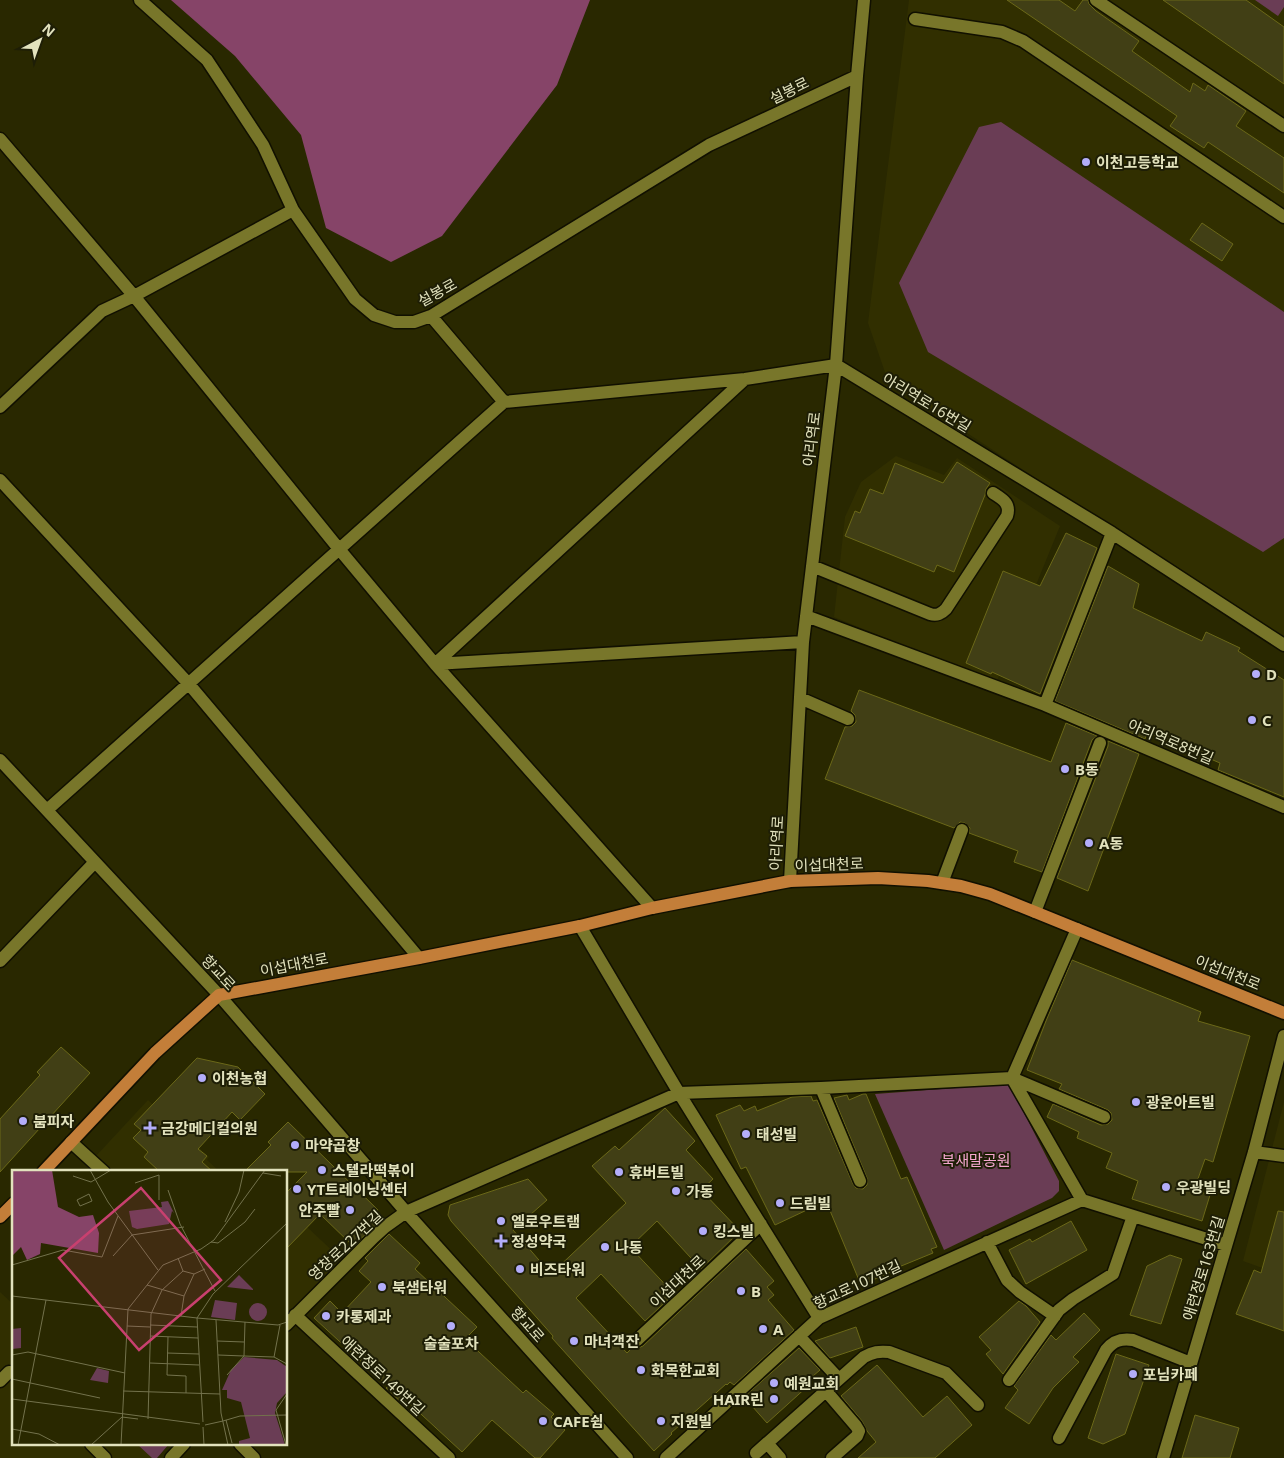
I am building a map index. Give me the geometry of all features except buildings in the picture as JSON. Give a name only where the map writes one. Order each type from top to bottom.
[{"type":"main road","name":"이섭대천로","points":[[219,995],[580,926],[652,908],[790,881],[878,878],[942,883],[990,894],[1284,1013]]},
{"type":"main road","points":[[45,1170],[155,1053],[219,995]]},
{"type":"main road","points":[[0,1217],[12,1205]]},
{"type":"street","name":"설봉로","points":[[140,0],[207,60],[263,145],[294,210],[355,299],[374,315],[395,322],[414,322],[431,316],[709,146],[857,76]]},
{"type":"street","name":"아리역로","points":[[790,881],[803,642],[836,366],[864,0]]},
{"type":"street","points":[[1096,0],[1284,126]]},
{"type":"street","points":[[915,19],[1002,32],[1023,41],[1284,217]]},
{"type":"street","points":[[0,139],[134,296],[338,549],[435,664],[652,908]]},
{"type":"street","points":[[0,407],[102,311],[134,296],[294,210]]},
{"type":"street","points":[[431,316],[504,402]]},
{"type":"street","points":[[47,810],[504,402],[745,379],[836,366]]},
{"type":"street","name":"아리역로16번길","points":[[836,366],[1112,533],[1284,645]]},
{"type":"street","points":[[435,664],[745,379]]},
{"type":"street","points":[[0,480],[188,684],[419,958]]},
{"type":"street","points":[[812,566],[930,614],[941,614],[1007,516],[1009,510],[1006,502],[993,492]]},
{"type":"street","points":[[1045,705],[1112,533]]},
{"type":"street","name":"아리역로8번길","points":[[806,616],[1045,705],[1284,807]]},
{"type":"street","points":[[435,664],[803,642]]},
{"type":"street","points":[[800,698],[848,719]]},
{"type":"street","points":[[1035,912],[1100,744]]},
{"type":"street","name":"향교로","points":[[0,760],[219,995],[406,1212],[626,1458]]},
{"type":"street","points":[[942,883],[962,830]]},
{"type":"street","points":[[0,961],[95,862]]},
{"type":"street","points":[[580,926],[679,1093],[819,1318]]},
{"type":"street","points":[[1012,1078],[1076,929]]},
{"type":"street","name":"애련정로163번길","points":[[1163,1458],[1254,1152],[1284,1036]]},
{"type":"street","points":[[1012,1078],[1082,1200],[1226,1245]]},
{"type":"street","points":[[406,1212],[679,1093],[1012,1078],[1104,1117]]},
{"type":"street","points":[[821,1088],[860,1181]]},
{"type":"street","points":[[71,1142],[102,1170]]},
{"type":"street","points":[[1254,1152],[1284,1156]]},
{"type":"street","name":"향교로107번길","points":[[666,1458],[819,1318],[1082,1200]]},
{"type":"street","name":"영창로227번길","points":[[288,1323],[374,1237],[406,1212]]},
{"type":"street","points":[[1009,1380],[1059,1310],[1072,1299],[1113,1274],[1133,1216]]},
{"type":"street","name":"이섭대천로","points":[[637,1340],[761,1224]]},
{"type":"street","points":[[987,1242],[1007,1280],[1020,1292],[1055,1316]]},
{"type":"street","name":"애련정로149번길","points":[[295,1315],[449,1458]]},
{"type":"street","points":[[799,1336],[839,1380]]},
{"type":"street","points":[[1059,1438],[1106,1350],[1114,1342],[1127,1339],[1133,1340],[1191,1363]]},
{"type":"street","points":[[756,1453],[864,1357],[871,1353],[889,1352],[946,1373],[978,1405]]},
{"type":"street","points":[[0,1381],[9,1372],[12,1373]]},
{"type":"street","points":[[826,1391],[859,1431],[832,1458]]},
{"type":"street","points":[[767,1443],[780,1458]]},
{"type":"street","points":[[93,1446],[105,1458]]},
{"type":"street","points":[[171,1458],[182,1446]]},
{"type":"street","points":[[242,1446],[254,1458]]},
{"type":"shaded area","points":[[171,0],[590,0],[557,85],[442,236],[391,262],[326,228],[301,135],[235,56]]},
{"type":"shaded area","name":"이천고등학교","points":[[909,0],[1284,0],[1284,638],[1268,631],[888,381],[868,323]]},
{"type":"shaded area","points":[[896,456],[944,475],[957,458],[1060,526],[996,683],[834,617],[845,517],[861,482]]},
{"type":"shaded area","name":"금강메디컬의원","points":[[148,1100],[209,1157],[207,1160],[218,1170],[110,1170],[96,1156]]},
{"type":"shaded area","points":[[1284,1102],[1284,1276],[1243,1261]]},
{"type":"shaded area","points":[[288,1209],[341,1259],[288,1316]]},
{"type":"shaded area","points":[[0,1292],[12,1303],[12,1446],[165,1446],[155,1458],[0,1458]]},
{"type":"green space","points":[[1255,0],[1284,0],[1284,7],[1278,16]]},
{"type":"green space","points":[[1001,122],[1284,312],[1284,538],[1263,552],[928,352],[899,283],[979,127]]},
{"type":"green space","name":"북새말공원","points":[[1009,1084],[1059,1181],[1059,1191],[1052,1198],[944,1250],[875,1094]]},
{"type":"green space","points":[[139,1446],[167,1446],[157,1458],[152,1458]]},
{"type":"place","name":"이천고등학교","points":[[1086,162]]},
{"type":"place","name":"D","points":[[1256,674]]},
{"type":"place","name":"C","points":[[1252,720]]},
{"type":"place","name":"B동","points":[[1065,769]]},
{"type":"place","name":"A동","points":[[1089,843]]},
{"type":"place","name":"이천농협","points":[[202,1078]]},
{"type":"place","name":"광운아트빌","points":[[1136,1102]]},
{"type":"place","name":"붐피자","points":[[23,1121]]},
{"type":"place","name":"금강메디컬의원","points":[[150,1128]]},
{"type":"place","name":"태성빌","points":[[746,1134]]},
{"type":"place","name":"마약곱창","points":[[295,1145]]},
{"type":"place","name":"스텔라떡볶이","points":[[322,1170]]},
{"type":"place","name":"휴버트빌","points":[[619,1172]]},
{"type":"place","name":"우광빌딩","points":[[1166,1187]]},
{"type":"place","name":"YT트레이닝센터","points":[[297,1189]]},
{"type":"place","name":"가동","points":[[676,1191]]},
{"type":"place","name":"드림빌","points":[[780,1203]]},
{"type":"place","name":"안주빨","points":[[350,1210]]},
{"type":"place","name":"엘로우트램","points":[[501,1221]]},
{"type":"place","name":"킹스빌","points":[[703,1231]]},
{"type":"place","name":"정성약국","points":[[501,1241]]},
{"type":"place","name":"나동","points":[[605,1247]]},
{"type":"place","name":"비즈타워","points":[[520,1269]]},
{"type":"place","name":"북샘타워","points":[[382,1287]]},
{"type":"place","name":"B","points":[[741,1291]]},
{"type":"place","name":"카롱제과","points":[[326,1316]]},
{"type":"place","name":"술술포차","points":[[451,1326]]},
{"type":"place","name":"A","points":[[763,1329]]},
{"type":"place","name":"마녀객잔","points":[[574,1341]]},
{"type":"place","name":"화목한교회","points":[[641,1370]]},
{"type":"place","name":"포님카페","points":[[1133,1374]]},
{"type":"place","name":"예원교회","points":[[774,1383]]},
{"type":"place","name":"HAIR린","points":[[774,1399]]},
{"type":"place","name":"CAFE쉼","points":[[543,1421]]},
{"type":"place","name":"지원빌","points":[[661,1421]]}]
